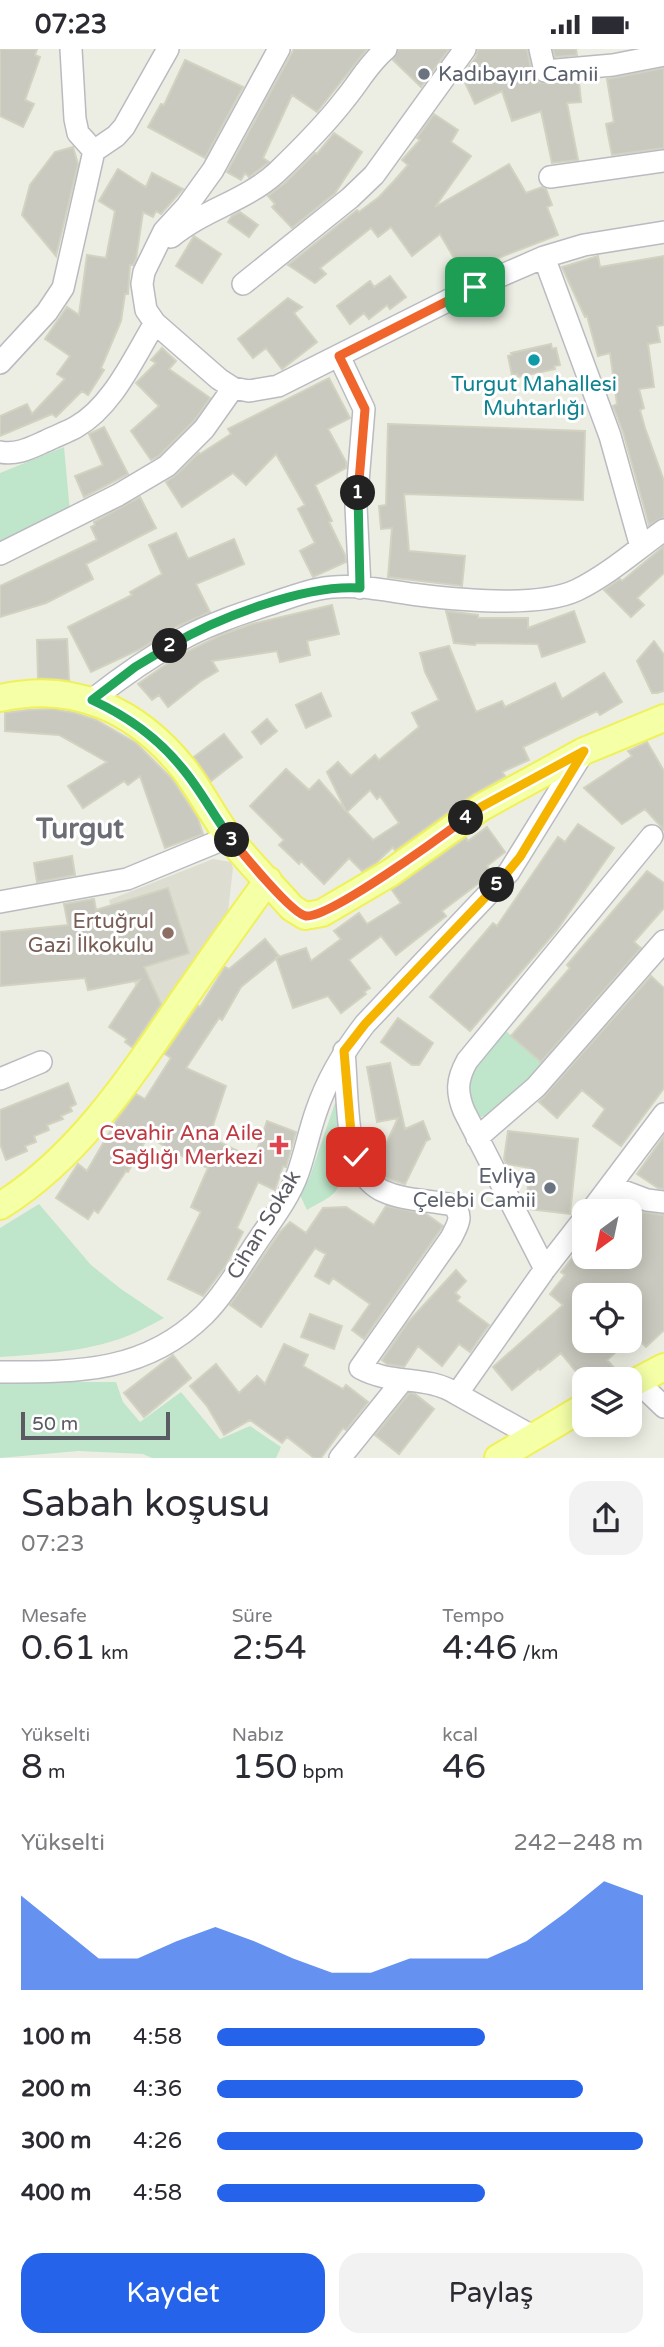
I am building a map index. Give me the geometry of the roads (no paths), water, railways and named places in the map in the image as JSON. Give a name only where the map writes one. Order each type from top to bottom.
[{"type":"main road","points":[[0,698],[32,693],[77,696],[92,700],[134,722],[183,768],[229,837],[292,908],[305,916],[322,913],[390,873],[481,807],[584,751],[664,718]]},
{"type":"main road","points":[[0,1206],[70,1149],[98,1118],[268,880]]},
{"type":"main road","points":[[642,1379],[664,1367]]},
{"type":"main road","points":[[498,1458],[572,1414]]},
{"type":"street","points":[[71,49],[75,120],[78,132],[94,151]]},
{"type":"street","points":[[0,363],[47,312],[63,288],[94,151],[116,137],[124,127],[168,49]]},
{"type":"street","points":[[279,49],[213,170],[187,206],[164,231],[144,272],[142,284],[146,310],[155,323],[200,364],[233,388],[249,391],[278,386],[475,287],[544,257],[584,245],[664,232]]},
{"type":"street","points":[[155,253],[165,241],[193,221],[255,189],[274,175],[334,112],[386,49]]},
{"type":"street","points":[[243,284],[350,198],[374,175],[465,49]]},
{"type":"street","points":[[541,49],[545,71],[613,65],[664,55]]},
{"type":"street","points":[[550,177],[664,161]]},
{"type":"street","points":[[544,257],[610,436],[641,547]]},
{"type":"street","points":[[0,452],[21,452],[78,426],[91,416],[113,391],[155,323]]},
{"type":"street","points":[[339,356],[365,409],[356,506],[360,588]]},
{"type":"street","points":[[0,554],[118,495],[167,466],[204,429],[233,388]]},
{"type":"street","points":[[92,700],[135,667],[213,624],[319,589],[342,586],[446,599],[517,601],[558,596],[576,591],[664,530]]},
{"type":"street","name":"Cihan Sokak","points":[[0,1372],[59,1372],[133,1360],[151,1354],[204,1315],[231,1280],[297,1177],[315,1113],[344,1051],[365,1024],[509,872],[584,751]]},
{"type":"street","points":[[545,1269],[477,1138],[458,1093],[460,1073],[652,836]]},
{"type":"street","points":[[0,902],[127,879],[229,837]]},
{"type":"street","points":[[477,1138],[536,1087],[664,941]]},
{"type":"street","points":[[344,1051],[351,1133],[360,1169],[370,1182],[382,1191],[401,1197],[453,1205],[460,1216],[451,1238],[360,1369],[373,1375],[434,1383],[532,1436]]},
{"type":"street","points":[[0,1079],[41,1062]]},
{"type":"street","points":[[600,1199],[664,1114]]},
{"type":"street","points":[[610,1187],[647,1200],[664,1202]]},
{"type":"street","points":[[457,1394],[572,1234]]},
{"type":"street","points":[[340,1458],[402,1380]]},
{"type":"street","points":[[642,1389],[664,1407]]},
{"type":"place","name":"Kadıbayırı Camii","points":[[424,74]]},
{"type":"place","name":"Turgut Mahallesi Muhtarlığı","points":[[534,360]]},
{"type":"place","name":"Ertuğrul Gazi İlkokulu","points":[[168,933]]},
{"type":"place","name":"Cevahir Ana Aile Sağlığı Merkezi","points":[[279,1145]]},
{"type":"place","name":"Evliya Çelebi Camii","points":[[550,1188]]},
{"type":"district","name":"Turgut","points":[[80,829]]}]
